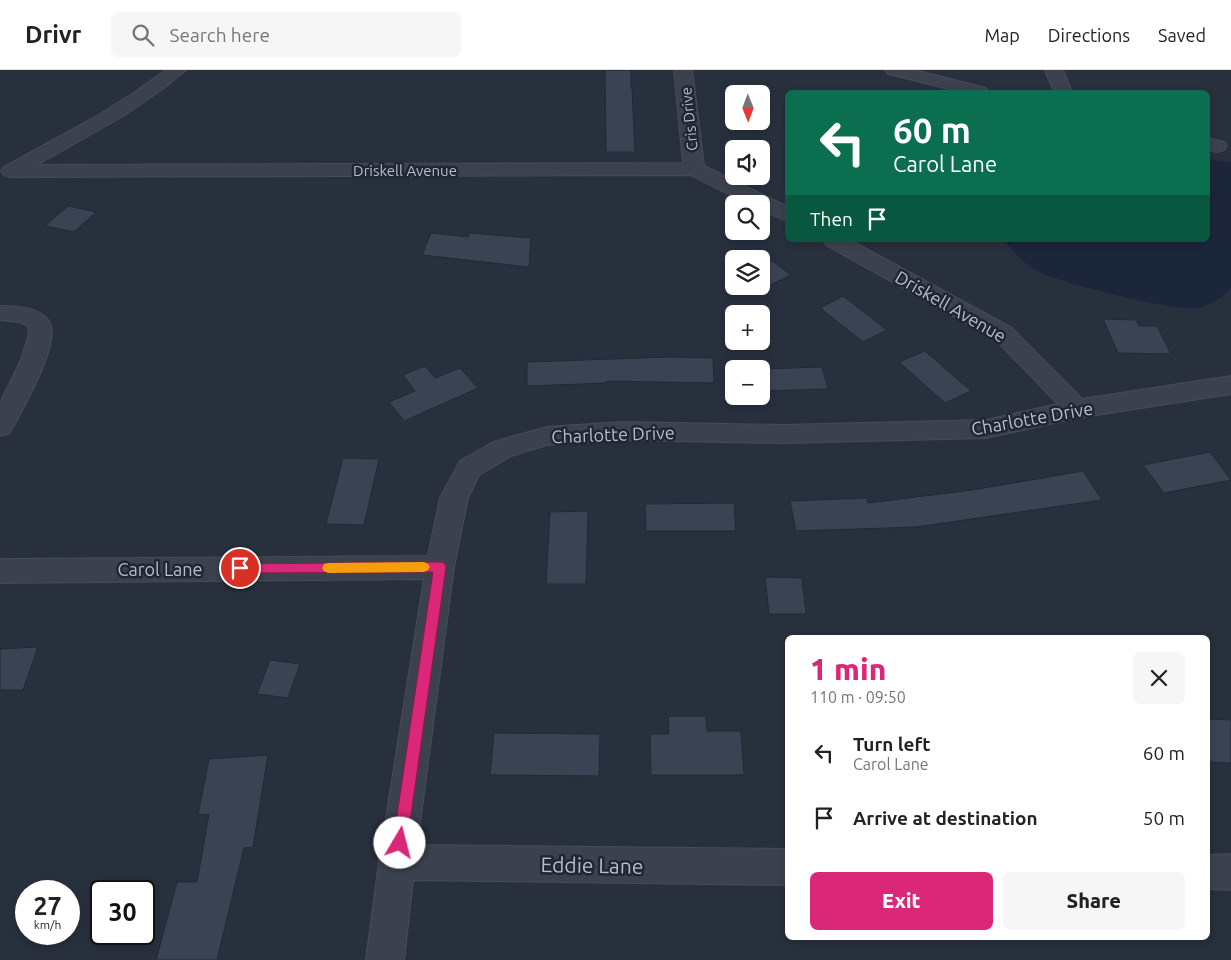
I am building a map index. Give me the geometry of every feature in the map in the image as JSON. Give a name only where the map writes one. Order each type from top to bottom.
[{"type":"street","points":[[6,174],[81,134],[147,95],[177,70]]},
{"type":"street","name":"Cris Drive","points":[[683,70],[694,169]]},
{"type":"street","points":[[894,70],[972,90]]},
{"type":"street","points":[[1054,70],[1062,90]]},
{"type":"street","name":"Driskell Avenue","points":[[6,174],[694,169],[758,198],[785,213]]},
{"type":"street","name":"Driskell Avenue","points":[[838,242],[1004,334],[1077,409]]},
{"type":"street","points":[[0,313],[32,318],[38,324],[41,333],[39,346],[33,360],[0,427]]},
{"type":"street","name":"Charlotte Drive","points":[[385,960],[397,862],[440,567],[454,498],[469,468],[502,449],[548,436],[622,431],[784,434],[986,430],[1077,409],[1231,385]]},
{"type":"street","name":"Carol Lane","points":[[0,570],[440,567]]},
{"type":"street","name":"Eddie Lane","points":[[397,862],[785,867]]},
{"type":"street","points":[[1210,872],[1231,872]]},
{"type":"water","points":[[1210,160],[1231,162],[1231,287],[1221,298],[1207,305],[1197,308],[1184,308],[1164,305],[1068,282],[1037,271],[1006,242],[1210,242]]},
{"type":"building","points":[[605,70],[631,70],[635,152],[606,152]]},
{"type":"building","points":[[68,206],[96,212],[74,232],[45,226]]},
{"type":"building","points":[[431,233],[468,237],[469,233],[531,238],[529,267],[422,255]]},
{"type":"building","points":[[770,259],[791,275],[770,285]]},
{"type":"building","points":[[843,296],[887,330],[863,342],[820,308]]},
{"type":"building","points":[[1103,319],[1136,320],[1139,326],[1157,326],[1171,354],[1118,353]]},
{"type":"building","points":[[925,351],[971,391],[945,403],[899,362]]},
{"type":"building","points":[[669,357],[713,358],[714,383],[607,381],[607,383],[527,386],[527,362]]},
{"type":"building","points":[[425,366],[435,378],[460,368],[478,388],[404,421],[389,402],[415,391],[403,375]]},
{"type":"building","points":[[822,367],[828,389],[770,391],[770,369]]},
{"type":"building","points":[[1210,452],[1231,480],[1164,493],[1143,465]]},
{"type":"building","points":[[343,458],[379,459],[364,525],[326,524]]},
{"type":"building","points":[[1083,471],[1102,500],[916,527],[796,531],[790,501],[867,498],[868,503],[972,490]]},
{"type":"building","points":[[734,503],[736,531],[646,531],[645,504]]},
{"type":"building","points":[[588,511],[586,584],[546,584],[550,512]]},
{"type":"building","points":[[765,577],[802,578],[806,614],[769,614]]},
{"type":"building","points":[[38,647],[23,690],[0,690],[0,649]]},
{"type":"building","points":[[270,660],[300,664],[288,698],[257,694]]},
{"type":"building","points":[[668,716],[706,716],[707,731],[741,731],[744,775],[651,775],[650,734],[669,734]]},
{"type":"building","points":[[1210,719],[1231,720],[1231,763],[1210,762]]},
{"type":"building","points":[[494,733],[600,734],[599,776],[490,775]]},
{"type":"building","points":[[268,755],[253,847],[244,848],[217,960],[156,960],[177,882],[197,882],[209,814],[198,815],[209,759]]},
{"type":"slow traffic","points":[[328,568],[424,567]]},
{"type":"route","points":[[240,568],[440,567],[400,843]]}]
